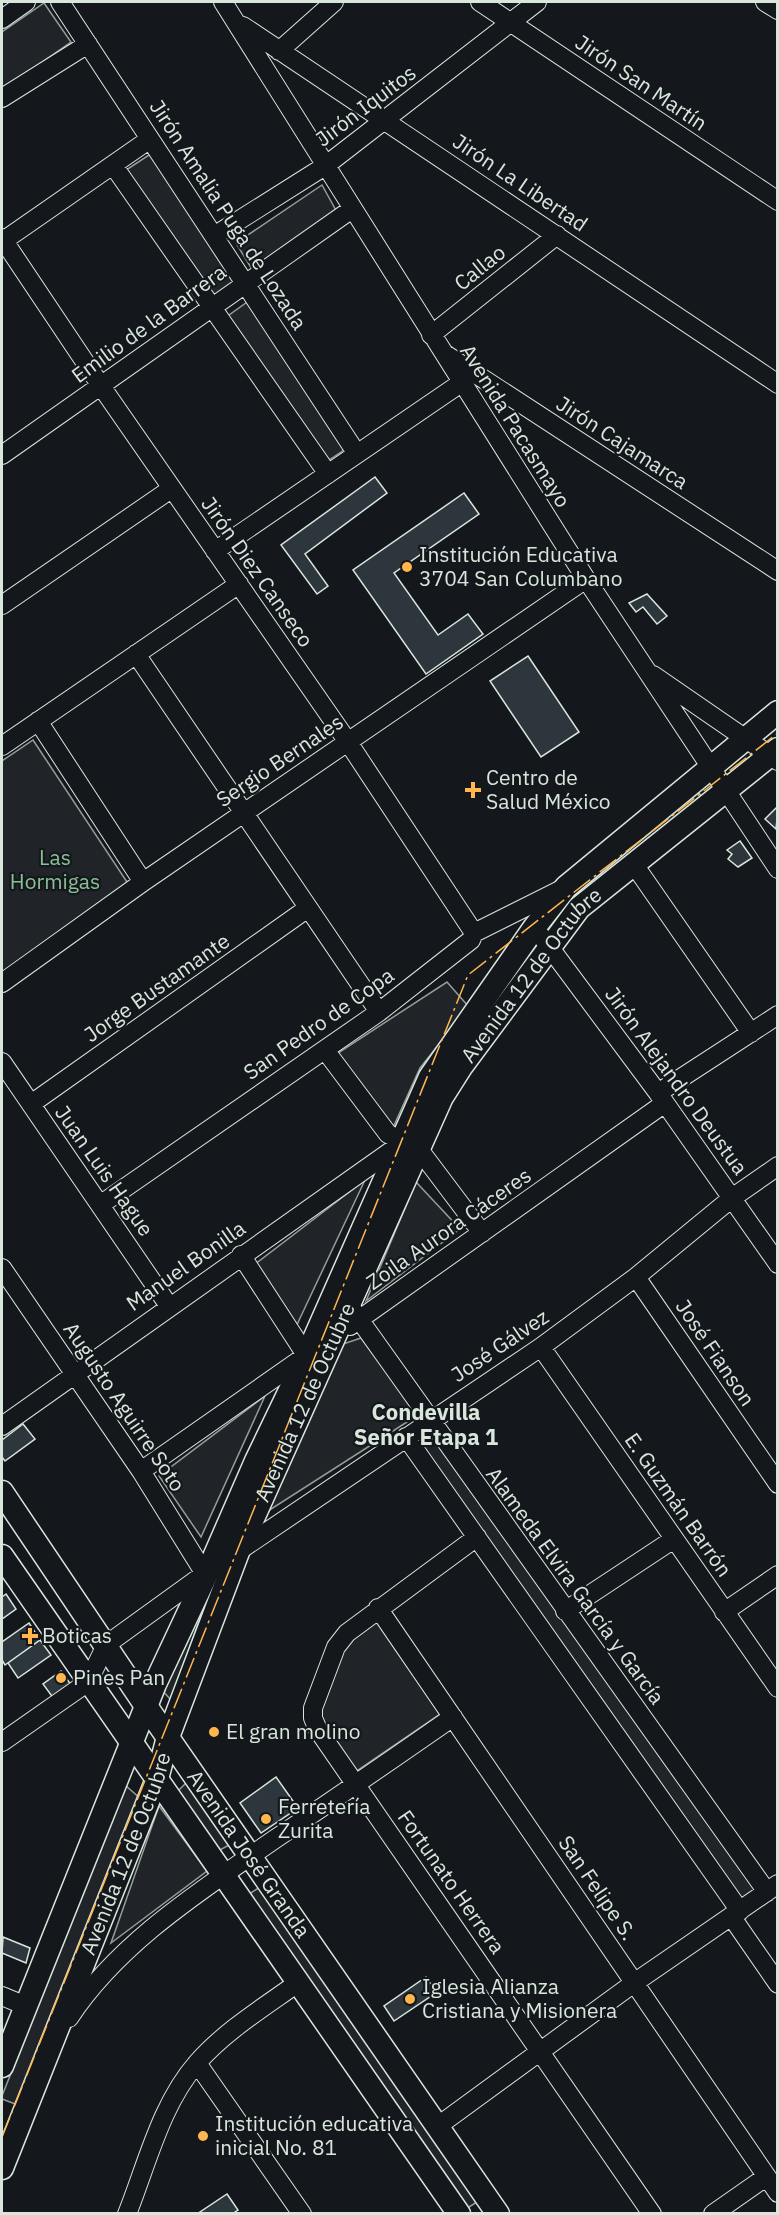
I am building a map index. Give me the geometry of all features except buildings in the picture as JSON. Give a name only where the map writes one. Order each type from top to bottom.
[{"type":"main road","name":"Avenida 12 de Octubre","points":[[2,2168],[9,2128],[51,2044],[157,1779],[168,1737],[238,1552],[335,1337],[355,1312],[406,1145],[430,1077],[534,928],[566,887],[777,712]]},
{"type":"main road","name":"Avenida 12 de Octubre","points":[[2,2066],[146,1706],[256,1461],[406,1145],[549,945],[579,908],[726,789],[775,755]]},
{"type":"main road","name":"Avenida José Granda","points":[[2,1492],[146,1706],[438,2126],[494,2212]]},
{"type":"main road","name":"Avenida José Granda","points":[[2,1556],[87,1682],[224,1874],[459,2214]]},
{"type":"street","points":[[2,18],[26,2]]},
{"type":"street","name":"Jirón Amalia Puga de Lozada","points":[[60,2],[357,454]]},
{"type":"street","name":"Avenida Pacasmayo","points":[[223,2],[586,579],[777,869]]},
{"type":"street","points":[[279,51],[334,2]]},
{"type":"street","name":"Jirón San Martín","points":[[480,2],[777,201]]},
{"type":"street","name":"Jirón Iquitos","points":[[214,236],[325,166],[537,2]]},
{"type":"street","points":[[765,2],[777,10]]},
{"type":"street","name":"Jirón La Libertad","points":[[236,21],[777,384]]},
{"type":"street","points":[[2,98],[88,44]]},
{"type":"street","points":[[2,240],[150,139]]},
{"type":"street","points":[[113,165],[328,474]]},
{"type":"street","name":"Emilio de la Barrera","points":[[2,455],[352,208]]},
{"type":"street","name":"Callao","points":[[431,335],[557,235]]},
{"type":"street","name":"Jirón Diez Canseco","points":[[2,240],[100,386],[348,742],[474,933]]},
{"type":"street","name":"Jirón Cajamarca","points":[[441,351],[777,572]]},
{"type":"street","points":[[215,551],[461,383]]},
{"type":"street","points":[[2,605],[171,489]]},
{"type":"street","name":"Sergio Bernales","points":[[2,983],[143,882],[586,579]]},
{"type":"street","points":[[2,746],[239,584]]},
{"type":"street","points":[[136,654],[379,1012]]},
{"type":"street","points":[[646,669],[745,738],[775,755]]},
{"type":"street","points":[[38,721],[143,882]]},
{"type":"street","points":[[633,863],[751,1033]]},
{"type":"street","name":"San Pedro de Copa","points":[[100,1205],[379,1012],[471,940],[474,933],[566,887]]},
{"type":"street","name":"Jorge Bustamante","points":[[31,1104],[308,908]]},
{"type":"street","name":"Jirón Alejandro Deustua","points":[[534,928],[549,945],[661,1098],[777,1264]]},
{"type":"street","name":"Zoila Aurora Cáceres","points":[[355,1312],[482,1233],[661,1098],[777,1015]]},
{"type":"street","points":[[325,1050],[388,1134],[406,1145],[482,1233]]},
{"type":"street","name":"Juan Luis Hague","points":[[2,1062],[169,1305]]},
{"type":"street","name":"Manuel Bonilla","points":[[2,1425],[241,1255],[406,1145]]},
{"type":"street","name":"José Gálvez","points":[[106,1645],[206,1573],[429,1420],[541,1347],[636,1277],[732,1198],[777,1166]]},
{"type":"street","points":[[241,1255],[307,1355]]},
{"type":"street","name":"Augusto Aguirre Soto","points":[[2,1268],[141,1471],[206,1573]]},
{"type":"street","name":"José Fianson","points":[[636,1277],[777,1484]]},
{"type":"street","name":"Alameda Elvira García y García","points":[[355,1312],[429,1420],[566,1611],[772,1888]]},
{"type":"street","points":[[141,1471],[335,1337]]},
{"type":"street","name":"E. Guzmán Barrón","points":[[541,1347],[777,1688]]},
{"type":"street","points":[[406,1437],[736,1913],[777,1984]]},
{"type":"street","name":"Fortunato Herrera","points":[[477,1537],[347,1633],[336,1647],[313,1707],[313,1718],[318,1730],[652,2214]]},
{"type":"street","points":[[566,1611],[674,1539]]},
{"type":"street","points":[[724,1612],[777,1575]]},
{"type":"street","name":"San Felipe S.","points":[[378,1608],[777,2193]]},
{"type":"street","points":[[2,1742],[87,1682],[106,1645]]},
{"type":"street","points":[[51,2044],[85,1993],[122,1956],[224,1874],[453,1717]]},
{"type":"street","points":[[438,2126],[634,1983],[772,1888]]},
{"type":"street","points":[[127,2214],[174,2095],[197,2063],[222,2038],[299,1982]]},
{"type":"street","points":[[2,1995],[26,2006]]},
{"type":"street","points":[[197,2063],[302,2214]]},
{"type":"street","points":[[713,2214],[766,2177]]},
{"type":"green space","points":[[44,3],[71,42],[2,90],[2,32]]},
{"type":"green space","points":[[152,153],[237,282],[213,300],[123,172]]},
{"type":"green space","points":[[322,185],[338,214],[253,271],[236,243]]},
{"type":"green space","points":[[250,300],[344,450],[329,460],[225,318]]},
{"type":"green space","name":"Las Hormigas","points":[[33,740],[129,885],[2,973],[2,761]]},
{"type":"green space","points":[[696,789],[704,800],[555,927],[550,927],[548,923],[564,902]]},
{"type":"green space","points":[[447,982],[469,1007],[420,1068],[391,1132],[335,1055]]},
{"type":"green space","points":[[365,1180],[294,1331],[254,1265]]},
{"type":"green space","points":[[416,1182],[460,1229],[366,1301]]},
{"type":"green space","points":[[361,1338],[418,1415],[265,1513],[340,1345]]},
{"type":"green space","points":[[265,1396],[201,1537],[159,1476]]},
{"type":"green space","points":[[431,1436],[760,1892],[742,1902],[419,1446]]},
{"type":"green space","points":[[202,1599],[205,1604],[171,1700],[162,1690]]},
{"type":"green space","points":[[377,1622],[440,1714],[355,1772],[319,1718],[339,1655],[346,1641]]},
{"type":"green space","points":[[188,1781],[231,1844],[220,1850],[178,1791]]},
{"type":"green space","points":[[125,1785],[142,1800],[23,2107],[2,2099],[2,2096]]},
{"type":"green space","points":[[159,1806],[207,1871],[111,1943]]},
{"type":"green space","points":[[260,1887],[477,2202],[466,2209],[249,1894]]},
{"type":"power","points":[[2,2137],[468,975],[778,733]]},
{"type":"place","name":"Institución Educativa 3704 San Columbano","points":[[407,567]]},
{"type":"place","name":"Centro de Salud México","points":[[473,790]]},
{"type":"place","name":"Boticas","points":[[30,1636]]},
{"type":"place","name":"Pines Pan","points":[[61,1678]]},
{"type":"place","name":"El gran molino","points":[[214,1732]]},
{"type":"place","name":"Ferretería Zurita","points":[[266,1819]]},
{"type":"place","name":"Iglesia Alianza Cristiana y Misionera","points":[[410,1999]]},
{"type":"place","name":"Institución educativa inicial No. 81","points":[[203,2136]]},
{"type":"district","name":"Condevilla Señor Etapa 1","points":[[426,1424]]}]
